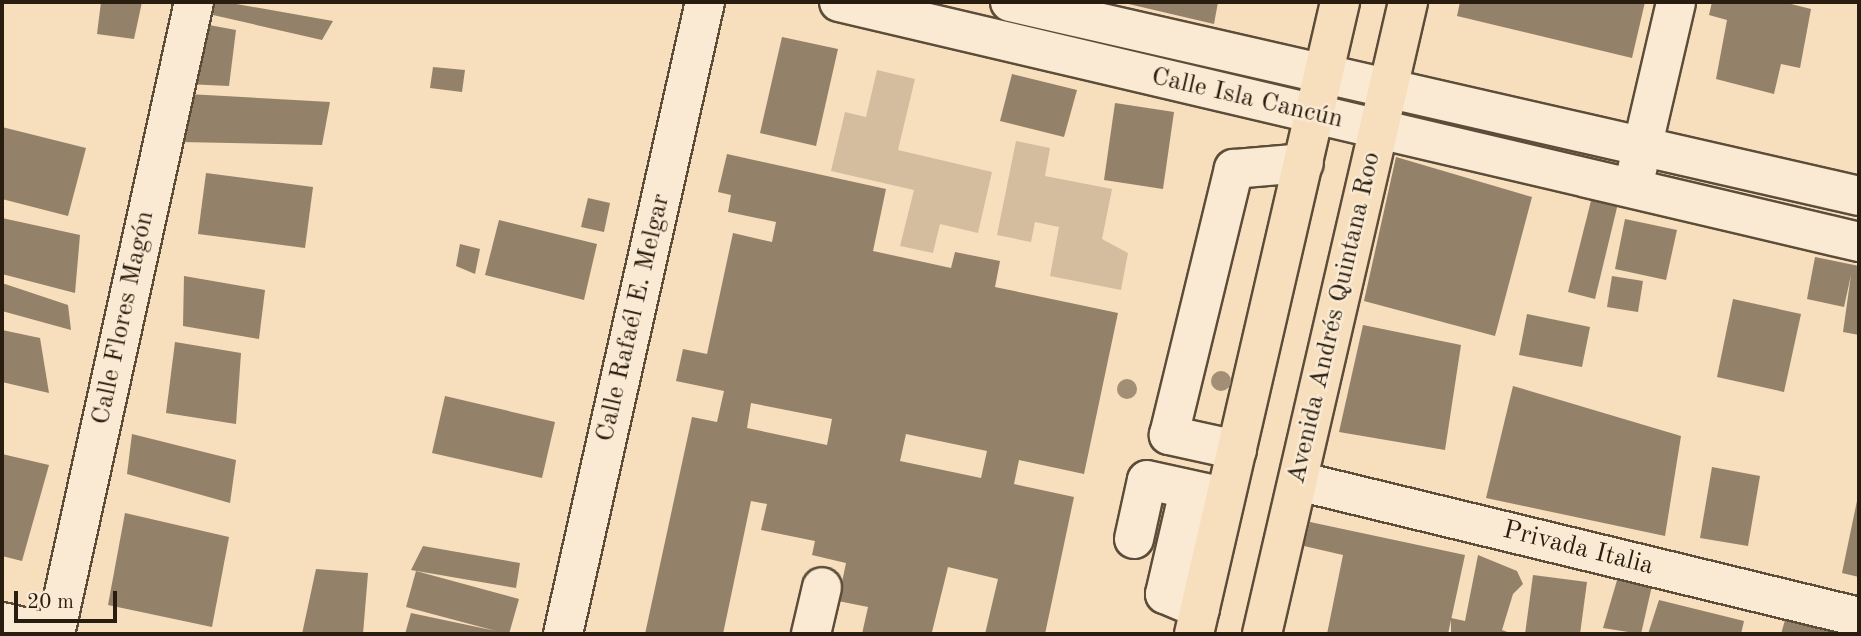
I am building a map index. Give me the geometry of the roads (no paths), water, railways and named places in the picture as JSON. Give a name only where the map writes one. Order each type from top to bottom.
[{"type":"main road","points":[[1197,622],[1340,2]]},
{"type":"main road","name":"Avenida Andrés Quintana Roo","points":[[1262,634],[1408,2]]},
{"type":"street","name":"Calle Flores Magón","points":[[54,634],[194,2]]},
{"type":"street","name":"Calle Rafaél E. Melgar","points":[[563,634],[705,2]]},
{"type":"street","name":"Calle Isla Cancún","points":[[839,2],[1859,242]]},
{"type":"street","name":"Calle Isla Cancún","points":[[1010,2],[1065,8],[1323,76],[1643,145],[1859,196]]},
{"type":"street","points":[[1633,190],[1676,2]]},
{"type":"street","points":[[1237,450],[1168,435],[1234,169],[1304,163]]},
{"type":"street","points":[[1134,539],[1147,480],[1226,497]]},
{"type":"street","name":"Privada Italia","points":[[1298,481],[1859,617]]},
{"type":"street","points":[[1189,491],[1165,594],[1197,622]]},
{"type":"street","points":[[811,634],[822,587]]},
{"type":"street","points":[[2,622],[54,634]]}]
